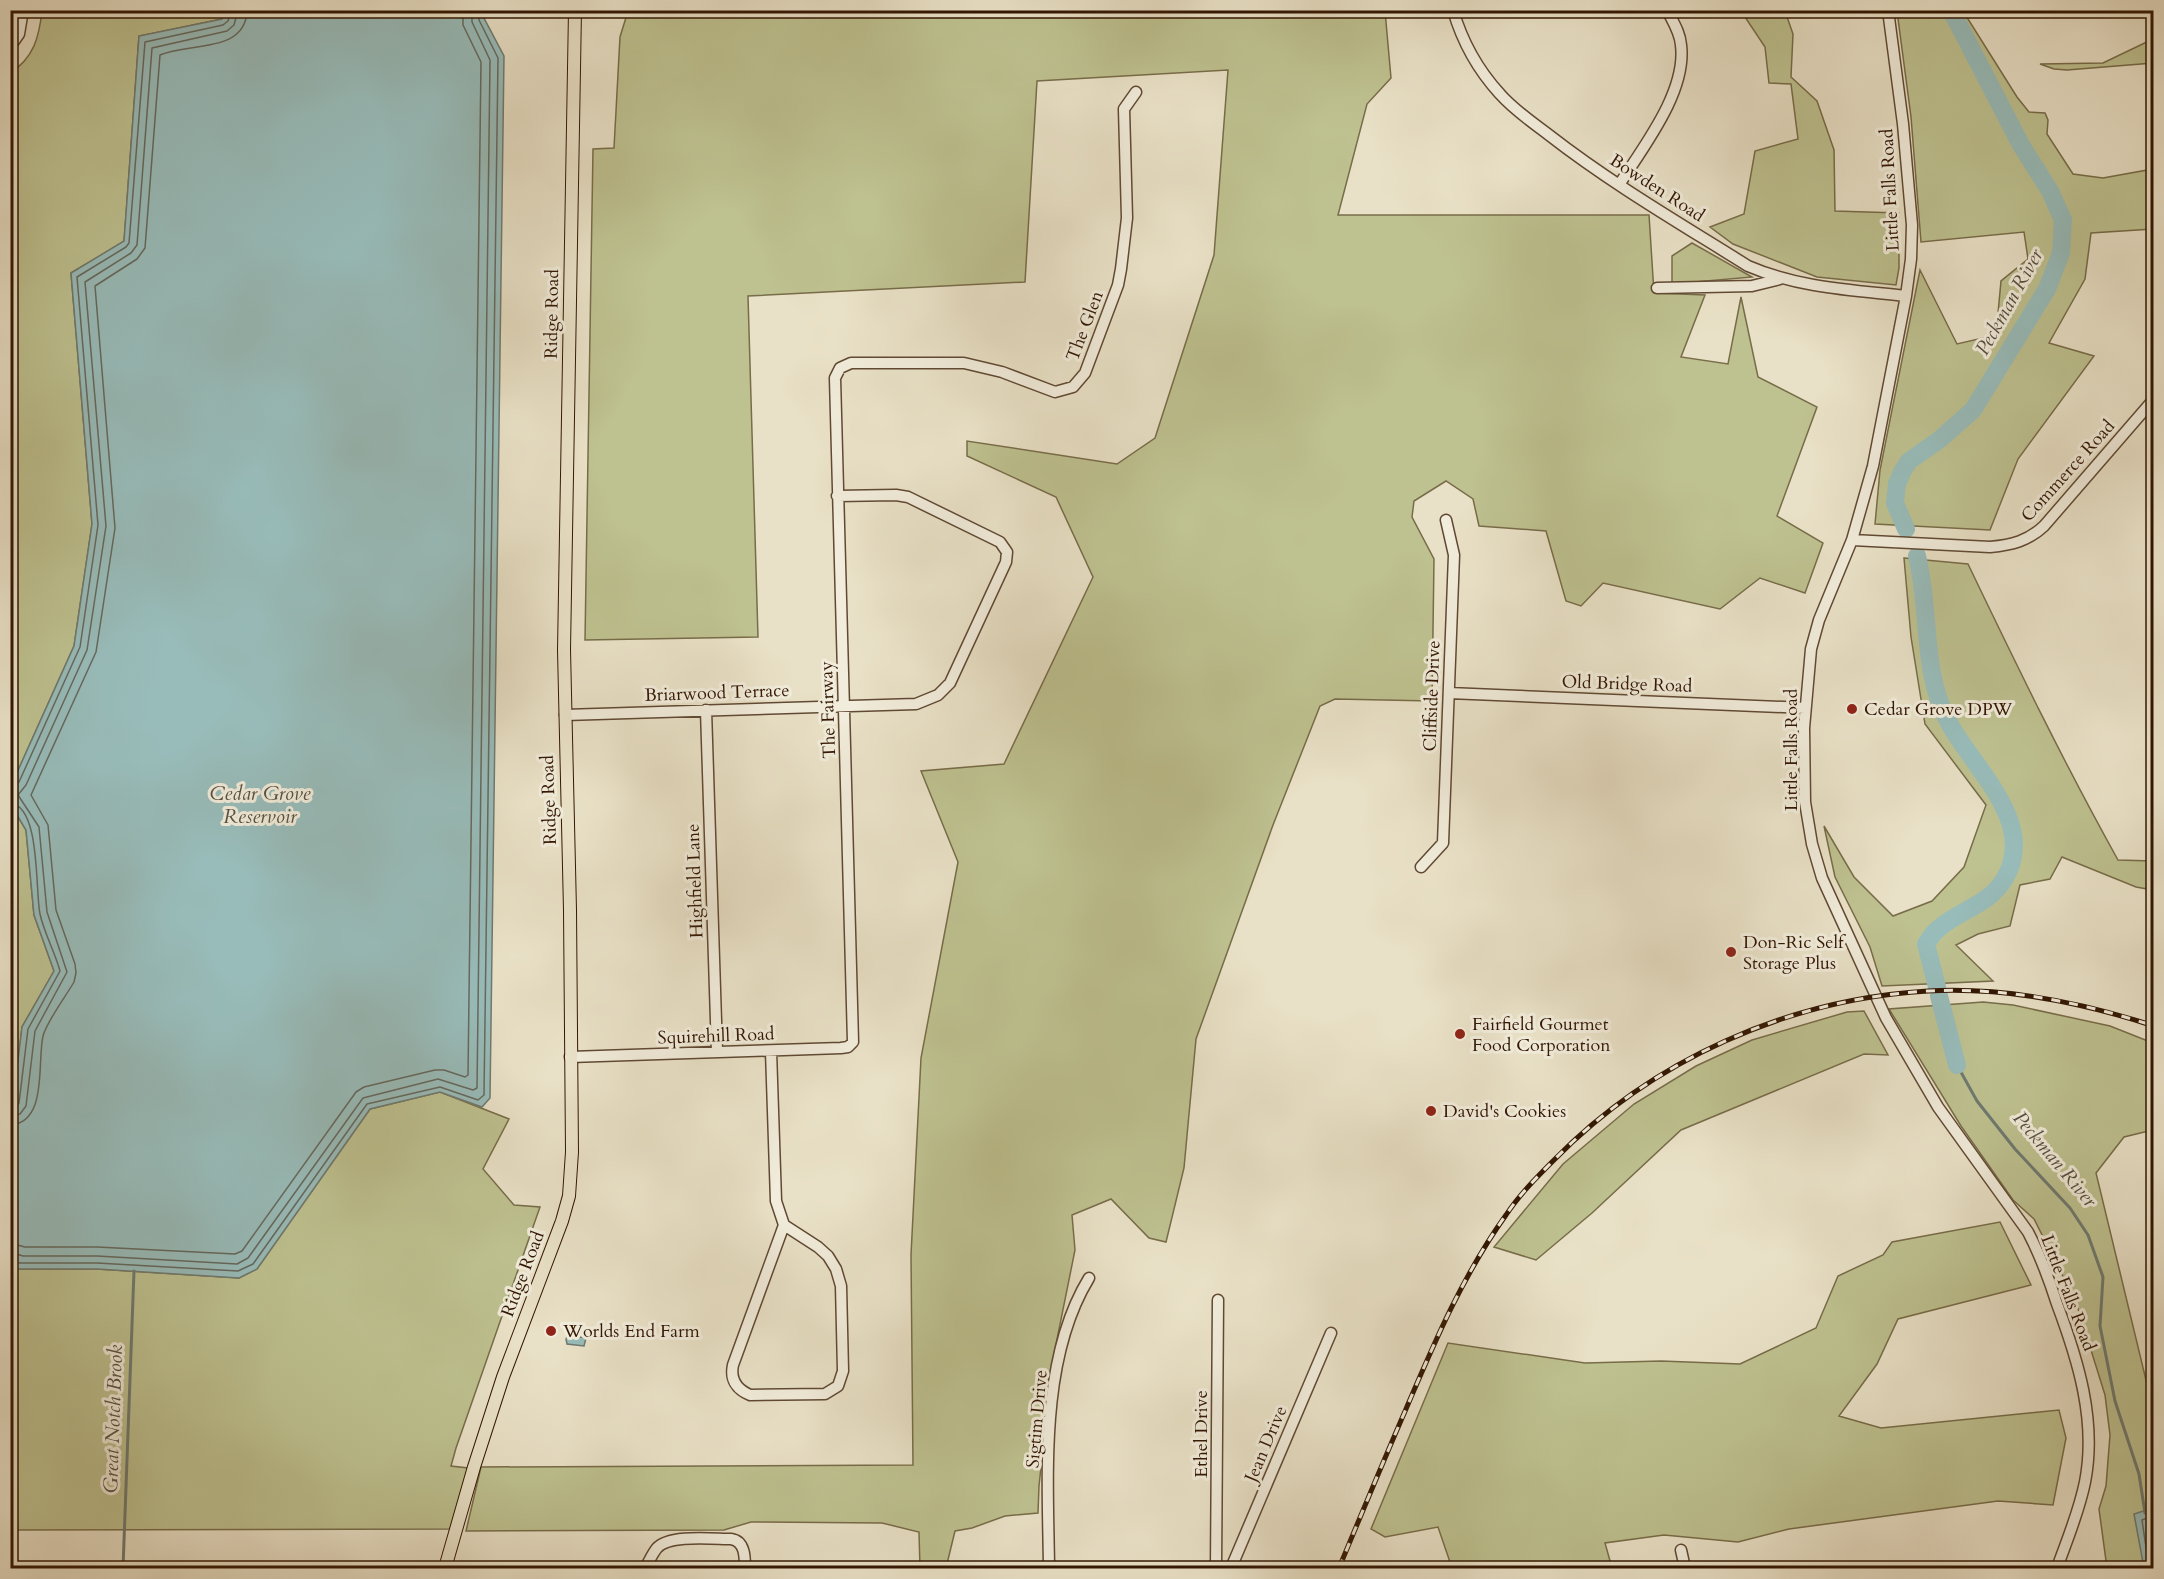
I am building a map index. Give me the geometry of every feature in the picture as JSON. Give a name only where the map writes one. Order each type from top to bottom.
[{"type":"main road","name":"Ridge Road","points":[[445,1569],[503,1377],[562,1221],[569,1196],[572,1152],[570,910],[564,650],[575,10]]},
{"type":"street","points":[[10,47],[19,34],[24,10]]},
{"type":"street","name":"Bowden Road","points":[[1453,10],[1460,32],[1473,57],[1499,94],[1570,151],[1619,185],[1748,266],[1780,279],[1813,286],[1906,296]]},
{"type":"street","points":[[1619,185],[1662,116],[1677,80],[1682,55],[1681,43],[1667,10]]},
{"type":"street","name":"Little Falls Road","points":[[1888,10],[1900,94],[1912,225],[1911,259],[1873,466],[1852,540],[1811,649],[1805,708],[1804,760],[1807,814],[1817,861],[1829,895],[1886,1018],[1902,1049],[1938,1107],[2028,1232],[2039,1252],[2069,1336],[2078,1365],[2087,1420],[2088,1448],[2085,1481],[2078,1508],[2056,1569]]},
{"type":"street","name":"The Glen","points":[[834,383],[836,373],[847,363],[938,362],[964,363],[990,368],[1049,391],[1068,390],[1078,383],[1094,351],[1118,285],[1127,218],[1124,109],[1136,92]]},
{"type":"street","points":[[1657,288],[1752,286],[1780,279]]},
{"type":"street","name":"The Fairway","points":[[834,383],[854,1036]]},
{"type":"street","name":"Commerce Road","points":[[1852,540],[1998,546],[2015,544],[2032,536],[2044,526],[2154,399]]},
{"type":"street","name":"Briarwood Terrace","points":[[565,715],[916,704],[938,695],[954,676],[1004,566],[1007,552],[1000,542],[941,514],[916,499],[896,495],[837,496]]},
{"type":"street","name":"Cliffside Drive","points":[[1421,867],[1443,843],[1454,555],[1446,520]]},
{"type":"street","name":"Old Bridge Road","points":[[1449,693],[1805,708]]},
{"type":"street","name":"Highfield Lane","points":[[706,710],[717,1052]]},
{"type":"street","name":"Squirehill Road","points":[[570,1057],[845,1048],[853,1042],[854,1036]]},
{"type":"street","points":[[771,1051],[776,1201],[784,1225],[823,1251],[832,1262],[841,1286],[843,1371],[838,1386],[825,1394],[750,1395],[736,1385],[732,1375],[733,1365],[784,1225]]},
{"type":"street","name":"Sigtim Drive","points":[[1049,1569],[1048,1448],[1054,1389],[1062,1346],[1076,1300],[1089,1278]]},
{"type":"street","name":"Ethel Drive","points":[[1216,1569],[1218,1300]]},
{"type":"street","name":"Jean Drive","points":[[1231,1569],[1331,1333]]},
{"type":"street","points":[[645,1569],[657,1548],[664,1543],[682,1539],[737,1540],[741,1544],[745,1569]]},
{"type":"street","points":[[1681,1550],[1685,1569]]},
{"type":"green space","points":[[42,11],[226,11],[222,19],[139,36],[124,242],[71,273],[92,524],[74,646],[11,786],[10,73],[30,54],[37,38]]},
{"type":"green space","points":[[628,11],[1385,11],[1391,78],[1367,104],[1338,215],[1649,215],[1654,293],[1705,295],[1681,357],[1728,364],[1741,297],[1758,377],[1817,407],[1777,516],[1823,543],[1805,593],[1760,578],[1720,609],[1603,583],[1581,606],[1566,601],[1546,531],[1479,526],[1473,499],[1446,481],[1414,501],[1412,517],[1434,559],[1432,701],[1335,699],[1320,706],[1273,825],[1196,1039],[1184,1168],[1166,1242],[1149,1238],[1111,1199],[1072,1215],[1075,1250],[1052,1364],[1038,1513],[1005,1516],[972,1528],[955,1531],[946,1568],[920,1568],[919,1532],[882,1523],[751,1522],[724,1530],[466,1531],[481,1467],[913,1465],[911,1255],[921,1058],[958,862],[921,771],[1004,764],[1093,577],[1056,497],[967,456],[967,441],[1117,464],[1155,438],[1214,255],[1228,70],[1037,81],[1025,282],[748,296],[758,637],[585,640],[593,149],[614,148],[620,37]]},
{"type":"green space","points":[[1741,11],[1785,11],[1793,34],[1791,77],[1817,101],[1834,150],[1835,211],[1899,213],[1899,268],[1896,285],[1817,277],[1733,244],[1710,227],[1744,214],[1755,151],[1798,139],[1791,84],[1769,83],[1765,47]]},
{"type":"green space","points":[[1897,11],[1963,11],[2017,97],[2029,112],[2045,113],[2048,120],[2047,134],[2073,174],[2103,178],[2153,169],[2153,229],[2091,233],[2085,279],[2049,343],[2094,356],[2018,459],[1990,530],[1875,524],[1880,470],[1920,270],[1957,344],[1996,335],[2001,281],[2028,259],[2024,232],[1921,242],[1911,117]]},
{"type":"green space","points":[[2153,39],[2153,63],[2067,70],[2054,69],[2040,64],[2103,63]]},
{"type":"green space","points":[[1692,243],[1752,277],[1672,284],[1672,256]]},
{"type":"green space","points":[[1904,558],[1968,564],[2059,750],[2118,860],[2153,861],[2153,890],[2136,887],[2062,857],[2050,879],[2020,885],[2010,926],[1978,934],[1956,945],[1993,981],[1882,986],[1870,947],[1835,877],[1824,826],[1854,877],[1893,916],[1932,901],[1964,867],[1986,805],[1925,724],[1911,637]]},
{"type":"green space","points":[[11,805],[26,830],[34,915],[54,971],[22,1027],[11,1127]]},
{"type":"green space","points":[[1983,1002],[2013,1005],[2110,1026],[2153,1043],[2153,1130],[2124,1137],[2096,1173],[2153,1409],[2153,1568],[2107,1568],[2099,1509],[2106,1486],[2110,1435],[2105,1395],[2076,1302],[2034,1219],[2013,1200],[1961,1126],[1889,1009]]},
{"type":"green space","points":[[1864,1011],[1888,1055],[1864,1054],[1681,1130],[1592,1213],[1536,1260],[1494,1247],[1563,1164],[1634,1104],[1696,1066],[1752,1040],[1847,1012]]},
{"type":"green space","points":[[440,1092],[509,1119],[483,1169],[514,1205],[540,1207],[456,1448],[451,1466],[468,1468],[450,1529],[11,1530],[10,1265],[18,1269],[97,1269],[239,1278],[257,1269],[370,1109]]},
{"type":"green space","points":[[2000,1222],[2031,1285],[1898,1319],[1877,1364],[1839,1416],[1881,1428],[2059,1410],[2066,1438],[2053,1505],[1998,1501],[1789,1529],[1738,1542],[1664,1535],[1605,1543],[1612,1568],[1452,1568],[1438,1527],[1385,1537],[1371,1529],[1448,1343],[1585,1363],[1661,1361],[1740,1364],[1816,1328],[1838,1276],[1883,1255],[1892,1242]]},
{"type":"water","name":"Cedar Grove Reservoir","points":[[226,11],[485,11],[484,18],[504,56],[490,1098],[482,1107],[440,1092],[370,1109],[257,1269],[239,1278],[97,1269],[18,1269],[11,1265],[10,1127],[22,1027],[54,971],[34,915],[26,830],[11,805],[11,786],[74,646],[92,524],[71,273],[124,241],[139,36],[222,19]]},
{"type":"water","points":[[568,1335],[586,1338],[584,1346],[567,1344]]},
{"type":"water","points":[[2153,1508],[2153,1568],[2144,1568],[2134,1514]]},
{"type":"waterway","name":"Peckman River","points":[[1906,529],[1895,503],[1897,484],[1902,472],[1909,461],[1939,440],[1973,410],[2047,289],[2061,253],[2063,220],[2050,191],[2021,145],[1951,10]]},
{"type":"waterway","name":"Peckman River","points":[[1917,556],[1930,661],[1939,702],[1958,738],[1998,795],[2008,816],[2013,836],[2013,857],[2005,878],[1998,887],[1991,895],[1945,923],[1926,944],[1937,987]]},
{"type":"waterway","name":"Peckman River","points":[[1939,996],[1957,1065]]},
{"type":"waterway","name":"Peckman River","points":[[1957,1065],[1977,1101],[2015,1149],[2070,1208],[2088,1235],[2103,1277],[2100,1326],[2115,1401],[2139,1474],[2145,1513]]},
{"type":"waterway","name":"Great Notch Brook","points":[[123,1568],[134,1271]]},
{"type":"railway","points":[[1339,1568],[1439,1334],[1476,1261],[1528,1186],[1592,1124],[1634,1093],[1678,1065],[1725,1041],[1774,1022],[1824,1007],[1876,996],[1957,990],[2014,994],[2071,1003],[2154,1026]]},
{"type":"place","name":"Cedar Grove DPW","points":[[1852,709]]},
{"type":"place","name":"Don-Ric Self Storage Plus","points":[[1731,952]]},
{"type":"place","name":"Fairfield Gourmet Food Corporation","points":[[1460,1034]]},
{"type":"place","name":"David's Cookies","points":[[1431,1111]]},
{"type":"place","name":"Worlds End Farm","points":[[551,1331]]}]
